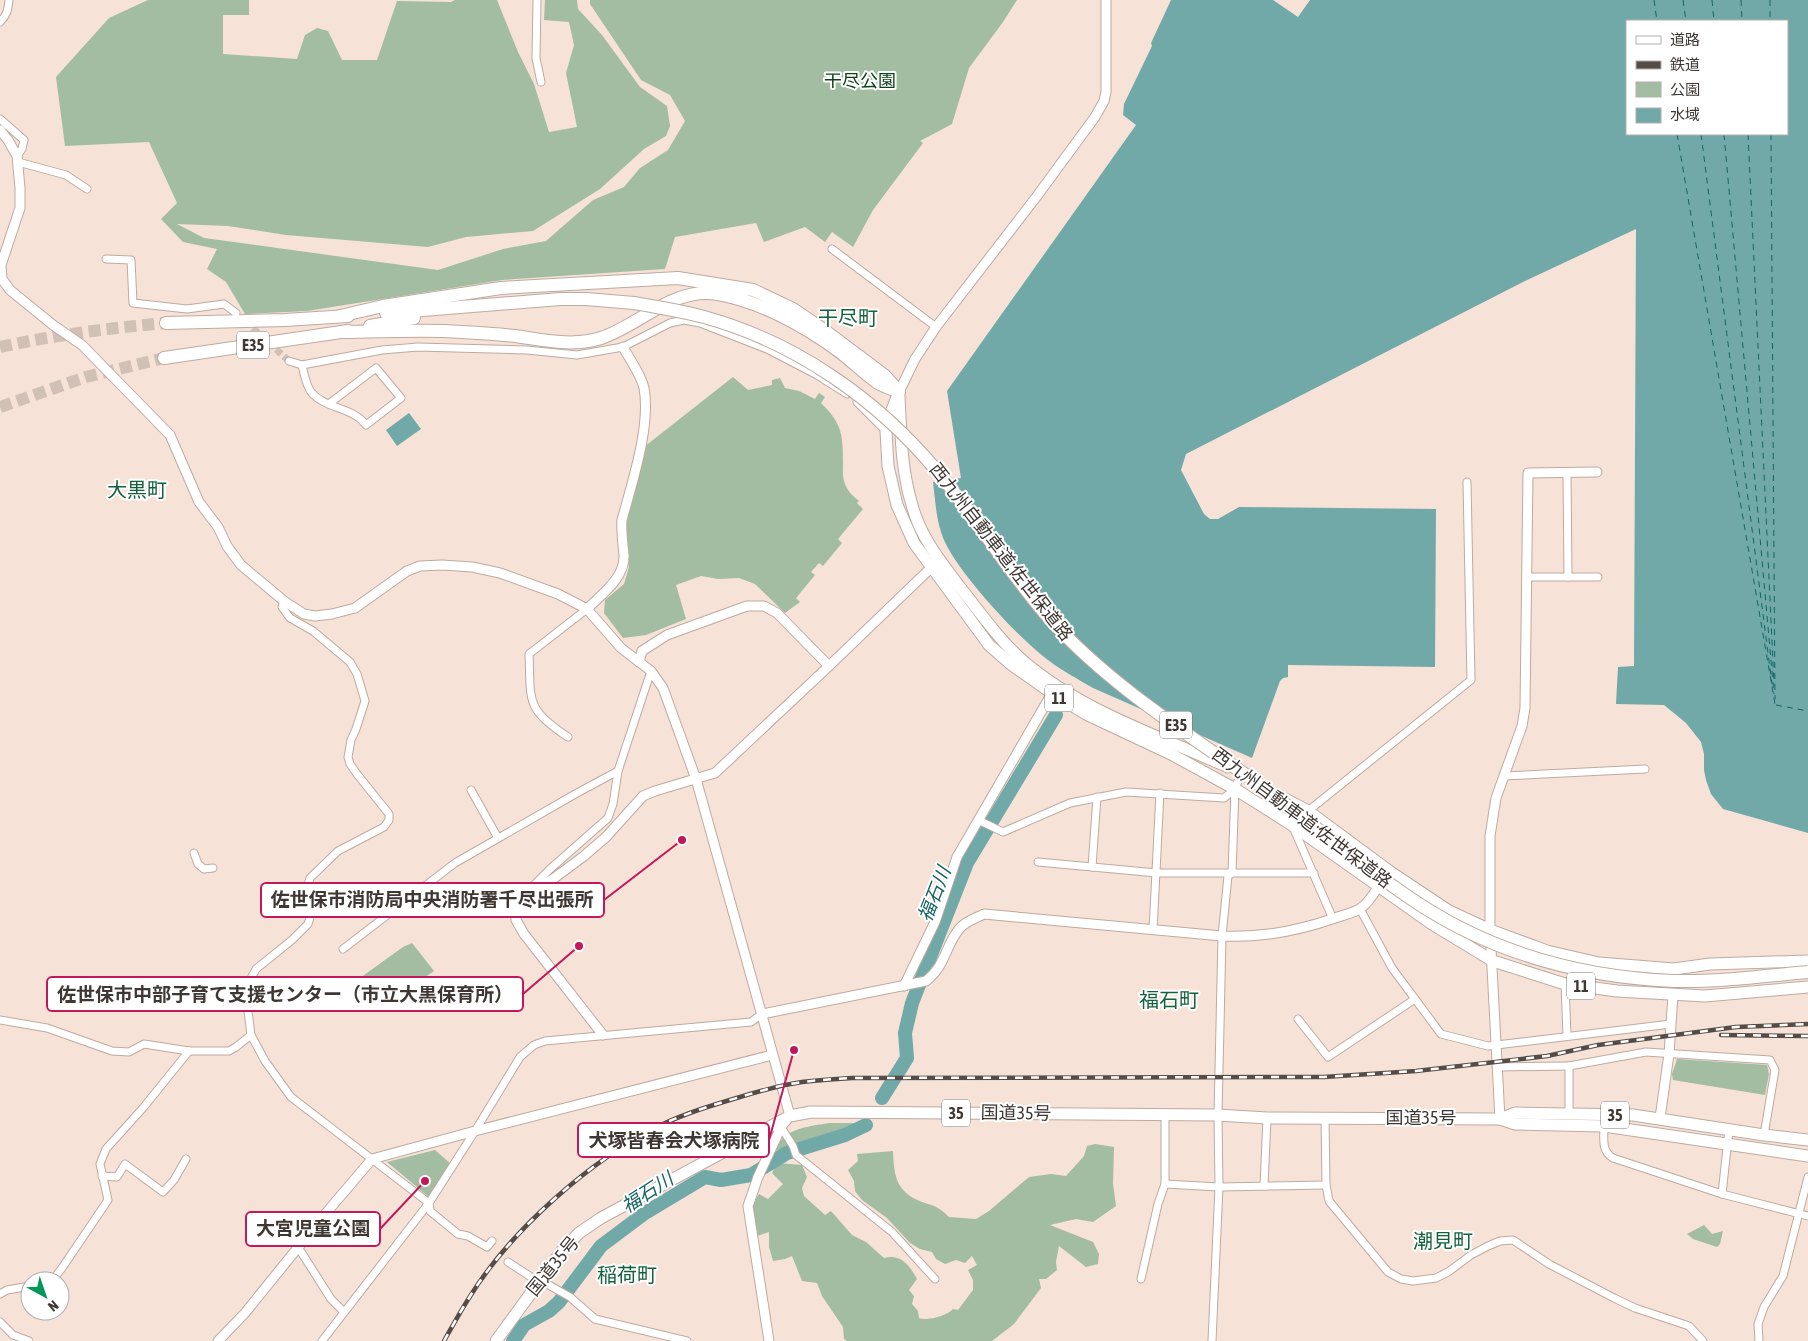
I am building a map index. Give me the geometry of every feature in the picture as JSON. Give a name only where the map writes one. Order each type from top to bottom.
[{"type":"highway","points":[[340,316],[383,306],[501,288],[678,278],[753,290],[793,309],[884,374],[899,392]]},
{"type":"highway","points":[[341,332],[460,332],[512,336],[553,342],[587,342],[619,331],[669,302],[688,294],[717,293],[765,308],[786,319],[834,348],[879,383],[899,392]]},
{"type":"highway","name":"西九州自動車道;佐世保道路","points":[[166,323],[285,320],[468,307],[522,301],[586,299],[634,303],[706,317],[744,331],[785,349],[818,367],[849,388],[888,419],[937,471],[1047,615],[1076,647],[1107,675],[1277,798],[1406,896],[1432,912],[1474,935],[1515,952],[1592,973],[1676,981],[1808,972]]},
{"type":"highway","name":"西九州自動車道;佐世保道路","points":[[164,358],[341,332],[468,307]]},
{"type":"main road","name":"11","points":[[899,392],[890,414],[886,431],[888,466],[898,505],[914,543],[989,645],[1012,665],[1054,690],[1086,714],[1171,754],[1235,789],[1292,825],[1432,924],[1493,960],[1565,984],[1617,991],[1705,996],[1808,987]]},
{"type":"main road","name":"11","points":[[899,392],[902,456],[906,484],[919,526],[939,559],[974,606],[1004,641],[1054,690],[1241,773],[1308,811],[1389,871],[1448,910],[1490,930],[1547,951],[1599,963],[1674,969],[1710,964],[1808,961]]},
{"type":"main road","name":"国道35号","points":[[496,1341],[544,1282],[561,1252],[579,1233],[602,1218],[790,1116],[811,1112],[1500,1119],[1515,1124],[1604,1126],[1808,1156]]},
{"type":"main road","name":"国道35号","points":[[1500,1119],[1515,1113],[1633,1115],[1764,1136],[1808,1140]]},
{"type":"street","points":[[0,22],[8,11],[9,0]]},
{"type":"street","points":[[537,0],[536,58],[542,82]]},
{"type":"street","points":[[899,392],[915,359],[936,327],[1037,196],[1095,117],[1104,101],[1106,92],[1106,0]]},
{"type":"street","points":[[0,119],[24,140],[18,159],[20,208],[1,265],[2,279],[10,290],[53,325],[82,345],[170,435],[199,502],[218,527],[226,546],[241,565],[284,601],[304,614],[315,616],[355,608],[408,571],[420,566],[472,567],[500,573],[558,594],[588,608],[621,648],[651,671],[663,688],[696,779],[790,1116],[781,1127],[758,1177],[748,1206],[769,1341]]},
{"type":"street","points":[[0,130],[8,140],[18,159],[66,175],[87,189]]},
{"type":"street","points":[[832,249],[936,327]]},
{"type":"street","points":[[106,259],[131,260],[133,302],[188,309],[224,304],[236,313]]},
{"type":"street","points":[[289,361],[302,365],[382,350],[418,347],[527,350],[577,355],[623,347],[670,323],[684,320],[700,323],[766,349],[817,375],[849,395],[886,431]]},
{"type":"street","points":[[568,737],[540,717],[532,703],[529,654],[588,608],[616,580],[623,568],[622,520],[643,432],[646,407],[643,387],[623,347]]},
{"type":"street","points":[[302,365],[312,392],[320,399],[357,416],[366,425],[401,398],[376,368],[330,403]]},
{"type":"street","points":[[1500,1119],[1490,930],[1490,836],[1496,798],[1522,726],[1525,708],[1528,473],[1596,472]]},
{"type":"street","points":[[1567,473],[1568,577]]},
{"type":"street","points":[[1308,811],[1471,680],[1467,482]]},
{"type":"street","points":[[528,892],[553,879],[584,856],[606,837],[643,796],[655,790],[716,773],[939,559]]},
{"type":"street","points":[[1527,577],[1598,577]]},
{"type":"street","points":[[284,601],[282,607],[290,618],[314,631],[350,662],[357,674],[365,701],[351,740],[348,757],[350,764],[357,774],[389,814],[389,820],[384,828],[338,851],[310,878],[308,885],[311,914],[308,924],[292,940],[256,969],[248,986],[247,1003],[251,1035],[265,1061],[292,1097],[354,1147],[429,1203],[430,1211],[458,1234],[468,1236],[488,1247],[492,1241]]},
{"type":"street","points":[[639,662],[642,651],[667,635],[740,608],[764,606],[777,613],[829,666]]},
{"type":"street","points":[[603,1035],[524,934],[516,920],[516,909],[520,900],[549,870],[608,818],[613,804],[618,771],[651,671]]},
{"type":"street","points":[[905,986],[935,922],[957,857],[981,821],[1054,690]]},
{"type":"street","points":[[1504,776],[1646,770]]},
{"type":"street","points":[[343,949],[455,863],[618,771]]},
{"type":"street","points":[[1212,1341],[1219,1187],[1218,1115],[1222,936],[1228,876],[1232,873],[1235,789],[1241,773]]},
{"type":"street","points":[[981,821],[1003,832],[1070,803],[1097,797],[1126,792],[1224,798],[1235,789]]},
{"type":"street","points":[[471,790],[498,838]]},
{"type":"street","points":[[1153,930],[1160,793]]},
{"type":"street","points":[[1092,867],[1097,797]]},
{"type":"street","points":[[1292,825],[1333,919]]},
{"type":"street","points":[[194,854],[198,864],[204,869],[213,868]]},
{"type":"street","points":[[1038,862],[1157,872],[1314,873]]},
{"type":"street","points":[[322,1341],[429,1203],[475,1131],[513,1066],[526,1050],[545,1041],[751,1022],[762,1014],[926,981],[935,974],[960,928],[966,922],[984,914],[1241,937],[1274,934],[1304,928],[1360,909],[1389,871]]},
{"type":"street","points":[[1360,909],[1392,968],[1441,1034],[1488,1046],[1497,1046],[1671,1024]]},
{"type":"street","points":[[1565,984],[1567,1036]]},
{"type":"street","points":[[1660,1118],[1669,1054],[1673,995]]},
{"type":"street","points":[[1298,1019],[1328,1057],[1415,999]]},
{"type":"street","points":[[0,1020],[47,1028],[112,1051],[128,1052],[144,1044],[189,1051],[229,1051],[251,1035]]},
{"type":"street","points":[[59,1271],[108,1200],[100,1164],[106,1149],[143,1108],[189,1051]]},
{"type":"street","points":[[1497,1067],[1569,1066],[1646,1052],[1770,1060],[1775,1070],[1764,1136]]},
{"type":"street","points":[[218,1341],[245,1313],[298,1246],[372,1159],[772,1055]]},
{"type":"street","points":[[1569,1066],[1569,1114]]},
{"type":"street","points":[[1141,1279],[1158,1204],[1165,1184],[1165,1115]]},
{"type":"street","points":[[1325,1117],[1326,1185],[1329,1201],[1388,1272],[1401,1279],[1413,1281],[1436,1278],[1488,1246],[1500,1241],[1513,1240],[1548,1264],[1614,1298],[1635,1308],[1689,1326],[1704,1341]]},
{"type":"street","points":[[1264,1186],[1267,1118]]},
{"type":"street","points":[[1604,1126],[1604,1149],[1607,1155],[1722,1194],[1808,1216]]},
{"type":"street","points":[[781,1127],[794,1146],[796,1155],[892,1232],[934,1279]]},
{"type":"street","points":[[1722,1194],[1729,1130]]},
{"type":"street","points":[[102,1176],[117,1177],[125,1164],[163,1192],[174,1180],[186,1159]]},
{"type":"street","points":[[1759,1341],[1758,1324],[1764,1306],[1783,1276],[1808,1177]]},
{"type":"street","points":[[1165,1184],[1219,1187],[1326,1185]]},
{"type":"street","points":[[298,1246],[331,1300],[344,1312]]},
{"type":"street","points":[[508,1262],[531,1277],[570,1297],[595,1320],[687,1341]]},
{"type":"street","points":[[0,1294],[7,1290],[20,1288]]},
{"type":"street","points":[[0,1322],[13,1335],[29,1341]]},
{"type":"green space","name":"干尽公園","points":[[148,0],[249,0],[249,15],[223,15],[223,54],[297,59],[305,35],[317,28],[328,31],[342,60],[377,60],[397,1],[451,2],[455,0],[497,0],[518,52],[534,84],[549,132],[577,127],[566,73],[574,45],[569,22],[544,20],[545,0],[577,0],[578,9],[602,35],[640,87],[667,106],[670,126],[666,136],[644,149],[600,189],[533,231],[466,237],[428,247],[286,235],[228,226],[177,224],[204,238],[438,270],[503,249],[546,241],[593,200],[624,187],[640,168],[668,150],[685,121],[670,95],[641,80],[590,4],[590,0],[1017,0],[969,68],[952,124],[920,141],[923,143],[873,210],[853,247],[832,232],[825,242],[805,227],[764,242],[756,223],[675,237],[665,269],[502,280],[307,311],[245,314],[226,282],[207,269],[217,249],[183,242],[161,219],[177,203],[149,142],[65,146],[56,77],[109,18]]},
{"type":"green space","points":[[733,377],[748,390],[772,385],[772,380],[780,378],[785,388],[799,391],[815,399],[819,393],[825,397],[821,403],[837,423],[842,437],[845,483],[850,492],[859,501],[857,503],[863,509],[838,539],[842,543],[823,566],[819,563],[811,572],[815,575],[796,598],[800,602],[785,613],[755,584],[739,578],[718,579],[701,576],[676,585],[686,619],[646,635],[623,638],[604,613],[605,600],[624,584],[629,567],[625,532],[626,517],[644,447]]},
{"type":"green space","points":[[412,943],[434,971],[414,985],[383,999],[371,991],[358,990],[353,983],[403,947]]},
{"type":"green space","points":[[1677,1059],[1767,1065],[1769,1074],[1765,1095],[1673,1080],[1672,1074]]},
{"type":"green space","points":[[830,1123],[864,1123],[863,1126],[776,1154],[782,1139],[788,1134],[796,1130]]},
{"type":"green space","points":[[1095,1144],[1114,1147],[1113,1184],[1116,1206],[1093,1222],[1076,1219],[1050,1225],[1093,1242],[1099,1254],[1098,1264],[1086,1267],[1059,1246],[1056,1262],[1057,1270],[1046,1279],[1039,1279],[1041,1288],[1014,1324],[992,1341],[847,1341],[844,1339],[843,1327],[822,1296],[817,1283],[802,1281],[792,1256],[773,1261],[769,1247],[769,1232],[757,1236],[751,1207],[759,1194],[768,1199],[783,1184],[772,1173],[777,1163],[802,1165],[807,1177],[802,1188],[804,1196],[825,1215],[831,1211],[852,1235],[866,1242],[884,1258],[895,1257],[904,1262],[917,1279],[909,1290],[914,1296],[912,1304],[918,1311],[919,1318],[937,1317],[953,1309],[958,1310],[973,1290],[973,1280],[968,1270],[977,1265],[972,1256],[965,1263],[956,1260],[945,1264],[936,1259],[932,1252],[920,1249],[910,1243],[887,1218],[862,1200],[855,1191],[854,1181],[848,1170],[858,1161],[857,1154],[893,1151],[894,1168],[898,1182],[913,1198],[937,1207],[949,1217],[976,1219],[989,1211],[1029,1177],[1051,1174],[1066,1176],[1084,1156],[1087,1146]]},
{"type":"green space","points":[[435,1150],[451,1164],[430,1198],[387,1162]]},
{"type":"green space","points":[[1704,1225],[1712,1234],[1723,1231],[1720,1244],[1717,1247],[1693,1239],[1687,1234]]},
{"type":"water","points":[[1171,0],[1273,0],[1298,17],[1310,0],[1808,0],[1808,833],[1723,809],[1711,794],[1706,780],[1701,742],[1686,723],[1664,705],[1616,704],[1618,667],[1634,666],[1636,229],[1523,282],[1186,454],[1181,470],[1204,514],[1210,519],[1218,519],[1239,507],[1436,509],[1435,667],[1288,665],[1288,677],[1280,681],[1252,758],[1093,688],[1064,671],[1035,650],[1020,636],[971,581],[947,546],[941,532],[936,507],[933,482],[961,478],[947,391],[1136,125],[1123,115],[1124,104],[1152,46],[1151,43]]},
{"type":"water","points":[[409,413],[421,429],[397,446],[386,430]]},
{"type":"waterway","name":"福石川","points":[[882,1098],[907,1058],[905,1033],[912,1003],[967,863],[1056,715]]},
{"type":"waterway","name":"福石川","points":[[513,1341],[524,1325],[549,1311],[559,1302],[601,1246],[645,1213],[705,1177],[721,1180],[751,1175],[787,1153],[845,1135],[866,1125]]},
{"type":"ferry route","points":[[1654,0],[1657,20]]},
{"type":"ferry route","points":[[1683,0],[1686,20]]},
{"type":"ferry route","points":[[1712,0],[1714,20]]},
{"type":"ferry route","points":[[1741,0],[1742,20]]},
{"type":"ferry route","points":[[1770,0],[1770,20]]},
{"type":"ferry route","points":[[1677,135],[1775,704]]},
{"type":"ferry route","points":[[1701,135],[1772,684]]},
{"type":"ferry route","points":[[1724,135],[1774,694]]},
{"type":"ferry route","points":[[1748,135],[1774,684]]},
{"type":"ferry route","points":[[1771,135],[1775,699]]},
{"type":"ferry route","points":[[1776,705],[1808,711]]},
{"type":"tunnel","points":[[245,321],[289,361]]},
{"type":"tunnel","points":[[0,347],[83,332],[166,323]]},
{"type":"tunnel","points":[[0,407],[86,377],[164,358]]},
{"type":"railway","points":[[444,1341],[469,1298],[506,1248],[529,1223],[580,1177],[607,1157],[661,1125],[710,1106],[778,1086],[852,1078],[1324,1077],[1416,1071],[1547,1056],[1598,1045],[1736,1027],[1808,1024]]},
{"type":"railway","points":[[1721,1035],[1808,1036]]},
{"type":"place","name":"佐世保市消防局中央消防署千尽出張所","points":[[682,840]]},
{"type":"place","name":"佐世保市中部子育て支援センター（市立大黒保育所）","points":[[579,946]]},
{"type":"place","name":"犬塚皆春会犬塚病院","points":[[794,1050]]},
{"type":"place","name":"大宮児童公園","points":[[425,1181]]},
{"type":"district","name":"干尽町","points":[[848,318]]},
{"type":"district","name":"大黒町","points":[[137,490]]},
{"type":"district","name":"福石町","points":[[1169,1000]]},
{"type":"district","name":"潮見町","points":[[1443,1241]]},
{"type":"district","name":"稲荷町","points":[[627,1275]]}]
